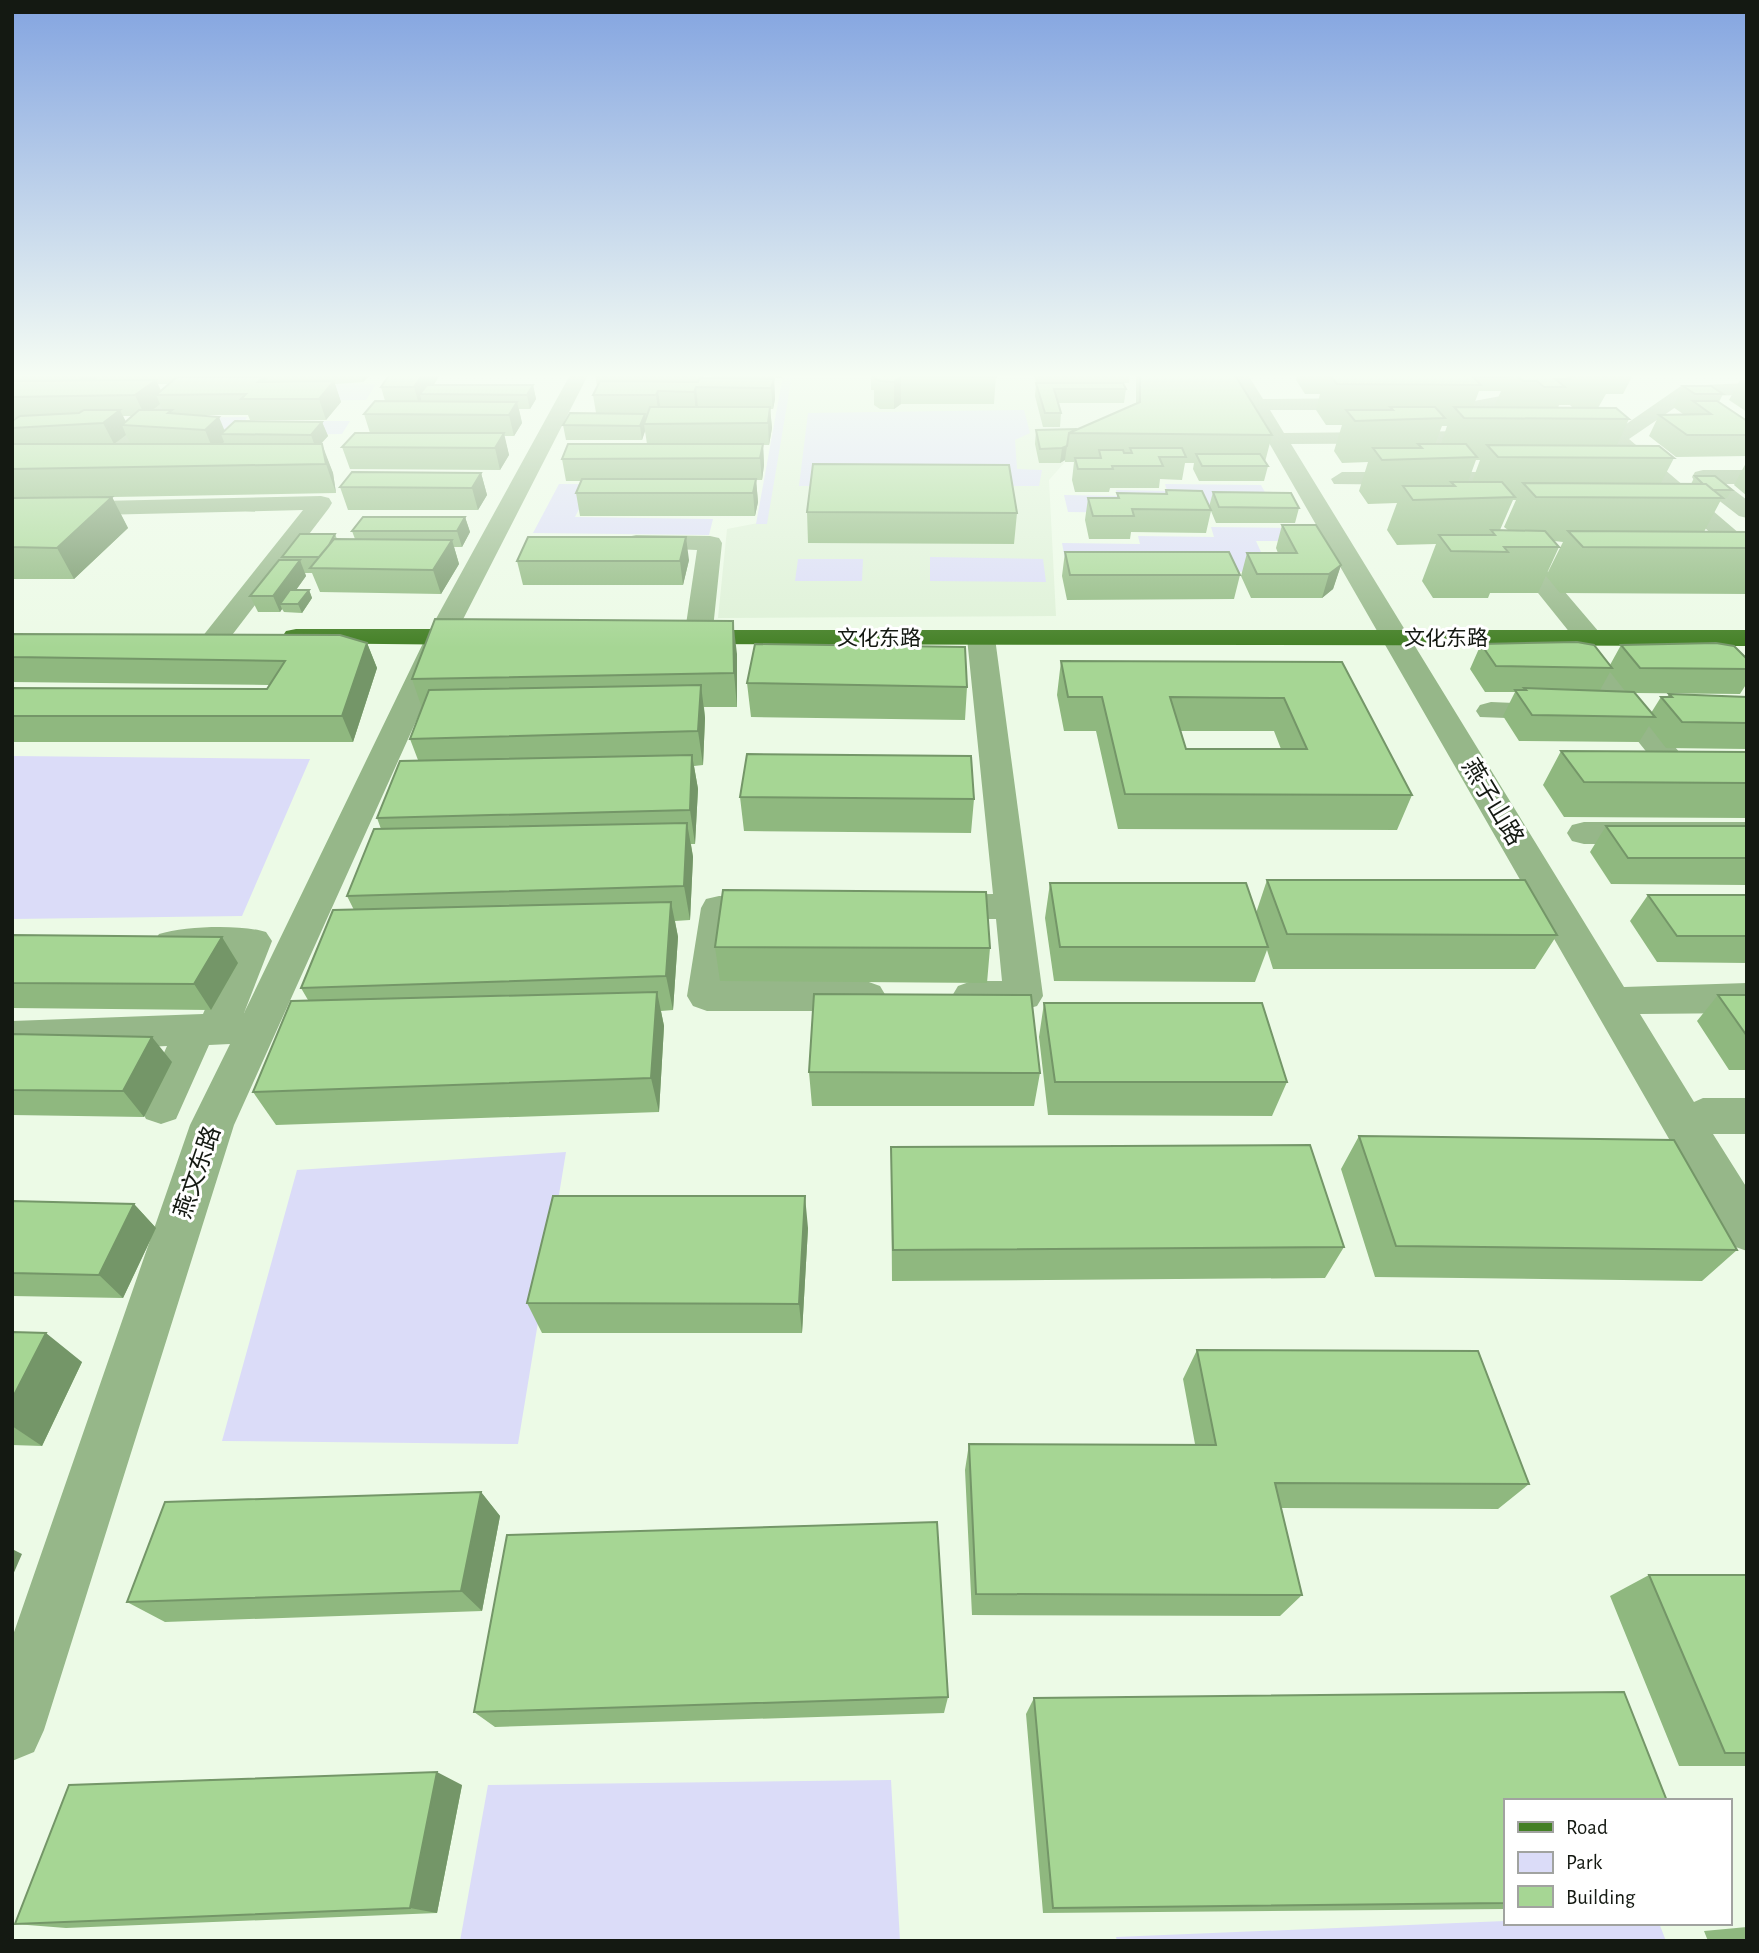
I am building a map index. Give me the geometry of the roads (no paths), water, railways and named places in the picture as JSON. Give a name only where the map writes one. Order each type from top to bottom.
[{"type":"main road","points":[[202,637],[243,637]]},
{"type":"main road","points":[[270,637],[510,637]]},
{"type":"main road","name":"文化东路","points":[[660,638],[1404,638],[1590,651],[1717,638],[1747,638]]},
{"type":"street","name":"燕文东路","points":[[12,1730],[212,1125],[223,1028],[320,938],[357,859],[440,637],[531,466]]},
{"type":"street","name":"燕子山路","points":[[1303,466],[1404,638],[1632,999],[1747,1188]]},
{"type":"street","name":"燕子山路","points":[[1303,466],[1747,1230]]},
{"type":"street","points":[[1446,466],[1475,500]]},
{"type":"street","points":[[1648,466],[1747,553]]},
{"type":"street","points":[[1747,477],[1703,477],[1747,511]]},
{"type":"street","points":[[1342,479],[1550,479]]},
{"type":"street","points":[[12,510],[321,503],[202,637]]},
{"type":"street","points":[[1506,521],[1534,572],[1629,712],[1693,773],[1640,773]]},
{"type":"street","points":[[491,541],[518,541]]},
{"type":"street","points":[[614,542],[710,543],[698,638]]},
{"type":"street","points":[[1507,572],[1562,572]]},
{"type":"street","points":[[940,996],[1023,996],[981,638]]},
{"type":"street","points":[[1717,638],[1747,668]]},
{"type":"street","points":[[1491,711],[1668,712]]},
{"type":"street","points":[[1584,834],[1747,833]]},
{"type":"street","points":[[906,907],[1013,906]]},
{"type":"street","points":[[813,908],[719,908],[707,996],[899,996]]},
{"type":"street","points":[[133,945],[253,941],[223,1028],[161,1107]]},
{"type":"street","points":[[1632,999],[1747,998]]},
{"type":"street","points":[[12,1037],[223,1028]]},
{"type":"street","points":[[1703,1116],[1747,1116]]}]
